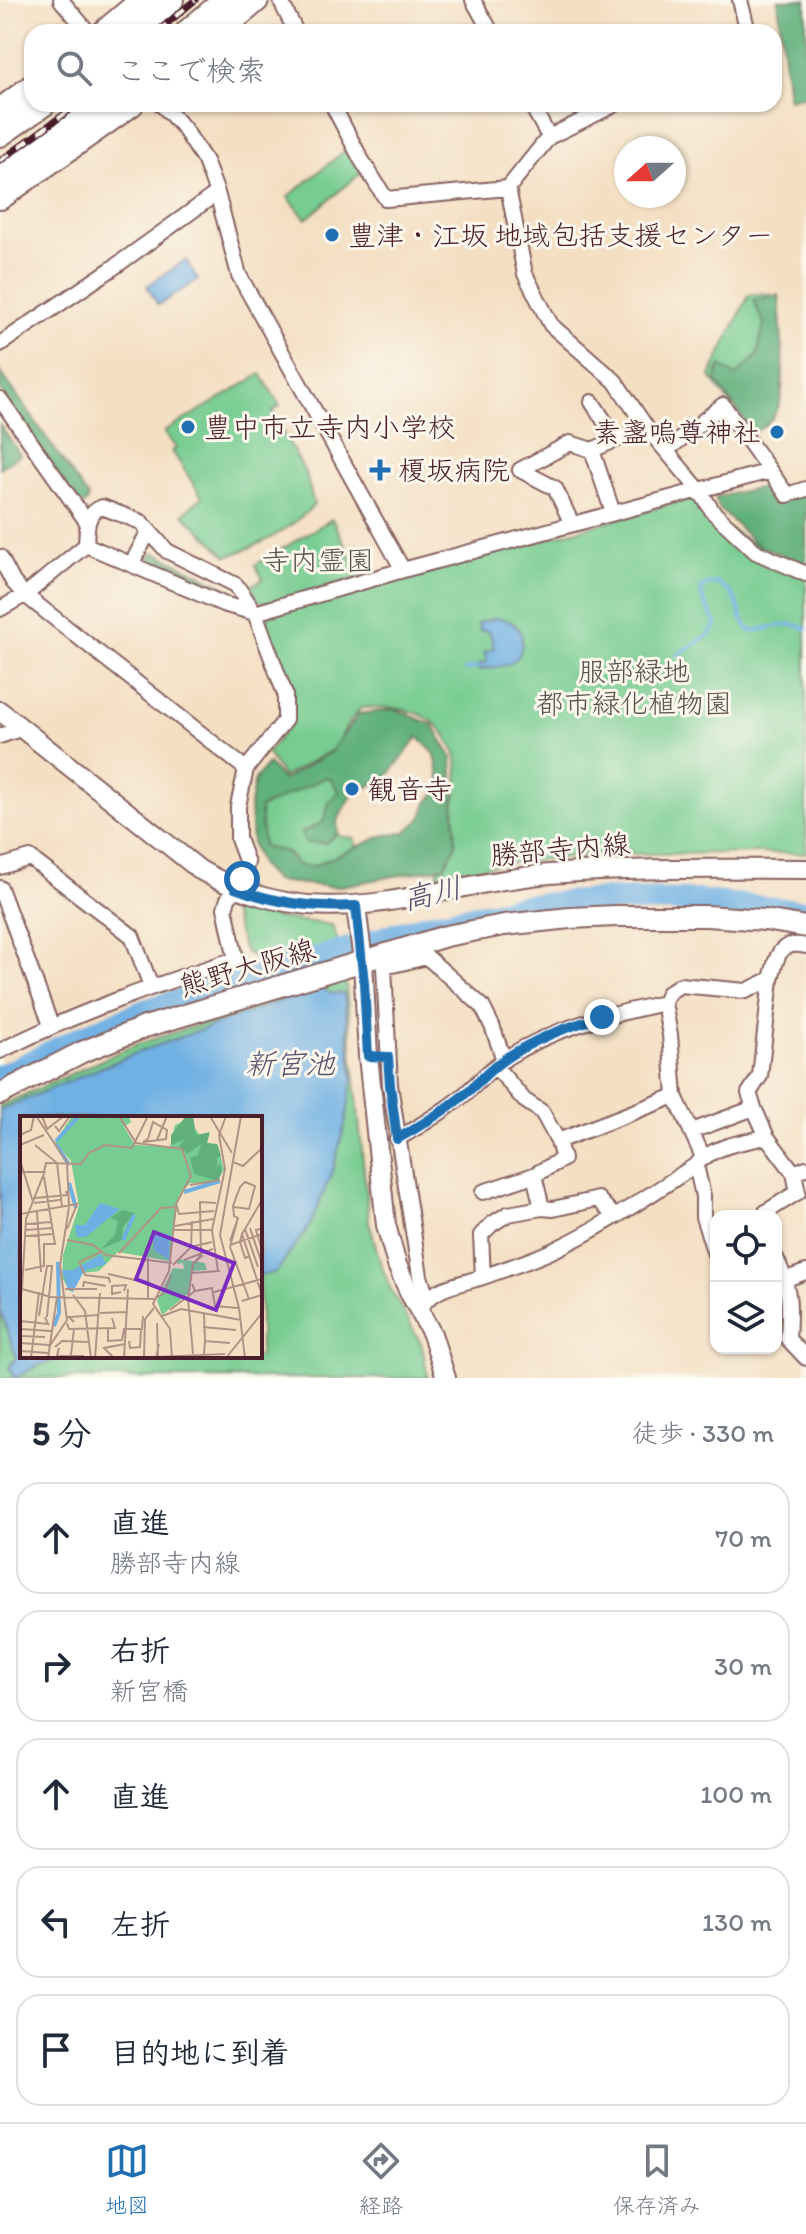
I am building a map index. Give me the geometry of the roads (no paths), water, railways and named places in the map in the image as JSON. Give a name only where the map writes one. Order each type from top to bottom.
[{"type":"highway","points":[[115,24],[131,11],[171,0]]},
{"type":"highway","points":[[198,24],[226,0]]},
{"type":"highway","points":[[228,24],[256,0]]},
{"type":"highway","points":[[0,111],[24,93]]},
{"type":"highway","points":[[0,134],[32,112]]},
{"type":"highway","points":[[0,175],[89,112]]},
{"type":"highway","points":[[0,197],[120,112]]},
{"type":"main road","name":"熊野大阪線","points":[[0,1094],[82,1052],[145,1027],[446,936],[504,925],[570,918],[707,916],[765,920],[806,927]]},
{"type":"street","points":[[61,0],[81,24]]},
{"type":"street","points":[[280,0],[292,24]]},
{"type":"street","points":[[473,0],[486,24]]},
{"type":"street","points":[[740,0],[746,24]]},
{"type":"street","points":[[169,112],[183,127],[205,161],[239,275],[403,570]]},
{"type":"street","points":[[336,112],[386,199],[508,188],[549,137],[600,112]]},
{"type":"street","points":[[535,112],[549,137]]},
{"type":"street","points":[[508,188],[525,274],[551,325],[615,381],[646,427],[700,491],[713,512],[756,552],[806,574]]},
{"type":"street","points":[[0,344],[217,193]]},
{"type":"street","points":[[0,399],[87,522]]},
{"type":"street","points":[[592,402],[616,439]]},
{"type":"street","points":[[667,450],[723,405],[787,495],[806,489]]},
{"type":"street","points":[[572,524],[555,488],[520,470],[570,443],[592,450],[646,427]]},
{"type":"street","points":[[592,450],[613,513]]},
{"type":"street","points":[[86,545],[223,604],[255,613],[770,471]]},
{"type":"street","points":[[0,609],[25,595],[86,545],[87,522],[95,509],[102,507],[141,522],[167,551],[236,585],[255,613],[285,694],[285,720],[246,769],[238,806],[238,839],[247,863],[242,879],[225,908],[236,959],[151,986],[51,1025],[0,1051]]},
{"type":"street","points":[[132,563],[149,531]]},
{"type":"street","points":[[0,557],[13,582],[25,595],[246,769]]},
{"type":"street","name":"勝部寺内線","points":[[0,711],[200,870],[235,888],[281,902],[357,915],[478,885],[559,873],[806,869]]},
{"type":"street","points":[[0,736],[20,729]]},
{"type":"street","points":[[0,867],[30,858],[132,936],[151,986]]},
{"type":"street","points":[[0,888],[51,1025]]},
{"type":"street","points":[[357,915],[386,1225],[397,1265],[409,1292],[423,1304]]},
{"type":"street","points":[[769,1210],[798,1192],[800,1170],[767,1137],[749,1093],[760,1076],[771,979],[777,955],[785,947],[796,944],[806,946]]},
{"type":"street","points":[[446,1378],[423,1304],[397,1139],[390,1085],[384,967],[427,957],[482,1006],[492,1026],[500,1063],[524,1100],[542,1112],[558,1141],[563,1159],[534,1175],[483,1192]]},
{"type":"street","points":[[710,1239],[703,1217],[699,1161],[692,1131],[675,1096],[664,1003],[668,993],[680,985],[746,991],[771,979]]},
{"type":"street","points":[[397,1139],[425,1124],[463,1096],[500,1063],[543,1038],[574,1024],[664,1003]]},
{"type":"street","points":[[368,1056],[388,1057]]},
{"type":"street","points":[[558,1141],[675,1096]]},
{"type":"street","points":[[692,1131],[754,1108]]},
{"type":"street","points":[[423,1304],[441,1289],[557,1249],[615,1217],[699,1161],[733,1145],[767,1137]]},
{"type":"street","points":[[534,1175],[542,1208]]},
{"type":"street","points":[[483,1277],[481,1235],[508,1214],[553,1209],[598,1199],[615,1217]]},
{"type":"street","points":[[782,1271],[790,1303],[788,1339],[806,1358]]},
{"type":"street","points":[[786,1279],[806,1272]]},
{"type":"water","points":[[186,260],[198,280],[158,305],[147,286]]},
{"type":"water","points":[[496,618],[510,621],[518,628],[522,639],[521,650],[511,663],[479,670],[477,665],[487,662],[484,652],[494,649],[490,633],[480,631],[478,623]]},
{"type":"water","name":"新宮池","points":[[320,987],[329,993],[344,994],[353,1078],[332,1173],[310,1225],[276,1272],[262,1276],[262,1116],[20,1116],[20,1358],[63,1358],[37,1366],[15,1378],[9,1368],[16,1357],[0,1309],[0,1110],[136,1053]]},
{"type":"waterway","points":[[678,655],[704,638],[716,625],[702,595],[701,590],[706,585],[717,583],[732,595],[750,631],[785,625],[806,629]]},
{"type":"waterway","points":[[465,670],[478,667]]},
{"type":"waterway","name":"高川","points":[[0,1077],[84,1036],[145,1011],[427,925],[525,906],[606,900],[695,901],[806,912]]},
{"type":"railway","points":[[166,24],[195,0]]},
{"type":"railway","points":[[0,161],[67,112]]},
{"type":"place","name":"豊津・江坂 地域包括支援センター","points":[[332,235]]},
{"type":"place","name":"豊中市立寺内小学校","points":[[188,427]]},
{"type":"place","name":"素盞嗚尊神社","points":[[777,432]]},
{"type":"place","name":"榎坂病院","points":[[380,470]]},
{"type":"place","name":"観音寺","points":[[352,789]]},
{"type":"park label","name":"寺内霊園","points":[[318,560]]},
{"type":"park label","name":"服部緑地 都市緑化植物園","points":[[634,687]]}]
